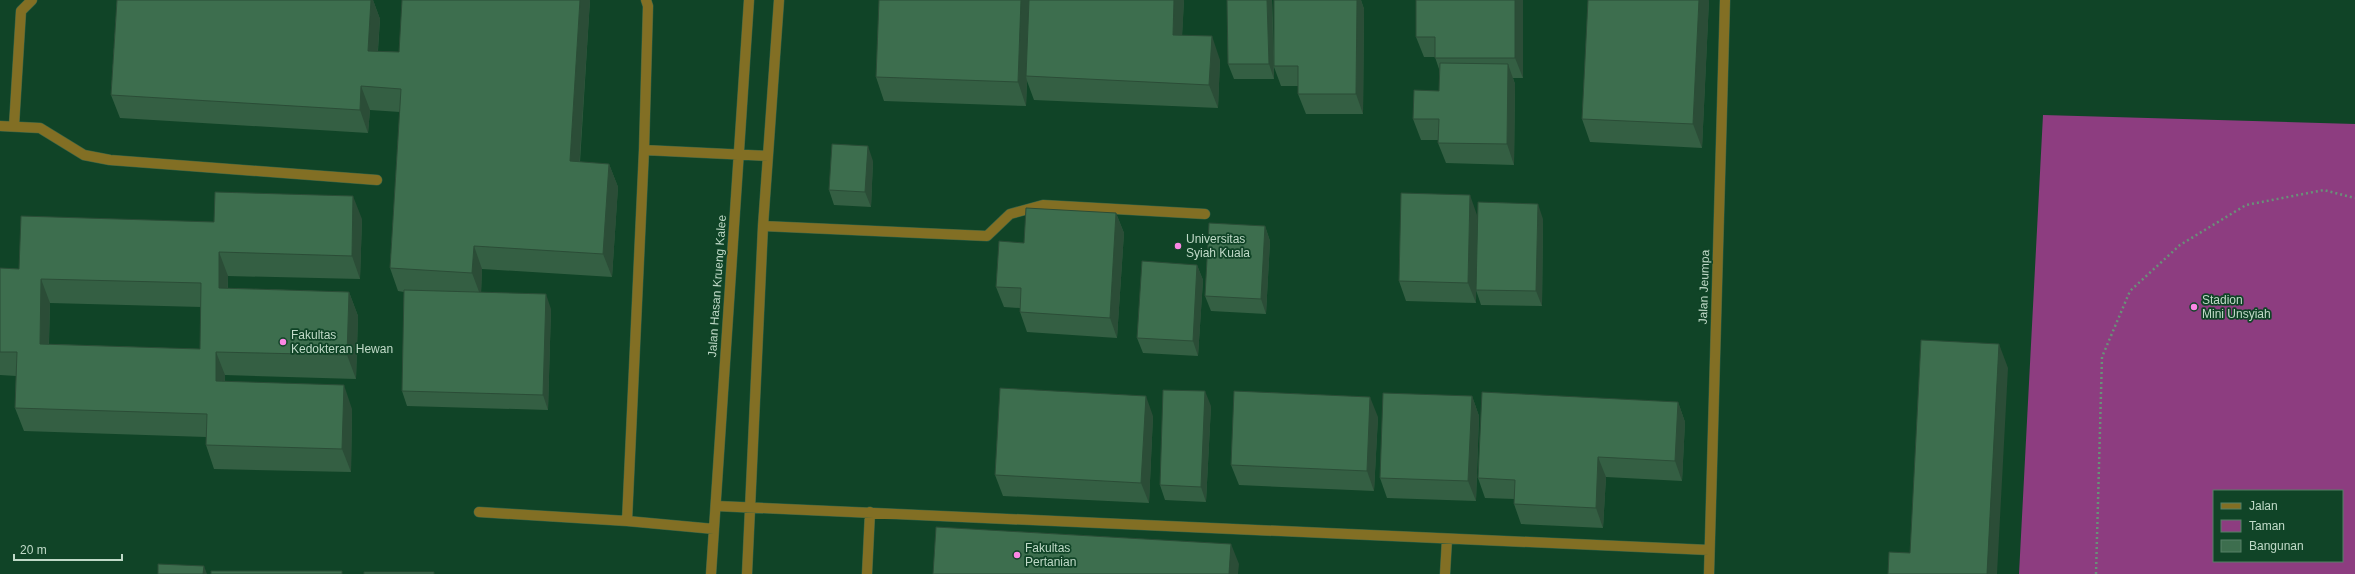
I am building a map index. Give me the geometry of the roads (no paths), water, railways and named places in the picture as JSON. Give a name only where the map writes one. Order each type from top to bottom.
[{"type":"street","points":[[14,126],[21,11],[32,0]]},
{"type":"street","points":[[627,521],[644,150],[648,6],[646,0]]},
{"type":"street","name":"Jalan Hasan Krueng Kalee","points":[[711,574],[749,0]]},
{"type":"street","points":[[747,574],[763,226],[779,0]]},
{"type":"street","name":"Jalan Jeumpa","points":[[1709,574],[1725,0]]},
{"type":"street","points":[[0,126],[40,128],[84,155],[110,160],[377,180]]},
{"type":"street","points":[[644,150],[739,153],[768,156]]},
{"type":"street","points":[[763,226],[987,236],[1010,214],[1043,205],[1205,214]]},
{"type":"street","points":[[716,506],[1709,550]]},
{"type":"street","points":[[479,512],[627,521],[714,529]]},
{"type":"street","points":[[866,574],[870,512]]},
{"type":"street","points":[[1445,574],[1447,539]]},
{"type":"place","name":"Universitas Syiah Kuala","points":[[1178,246]]},
{"type":"place","name":"Stadion Mini Unsyiah","points":[[2194,307]]},
{"type":"place","name":"Fakultas Kedokteran Hewan","points":[[283,342]]},
{"type":"place","name":"Fakultas Pertanian","points":[[1017,555]]}]
